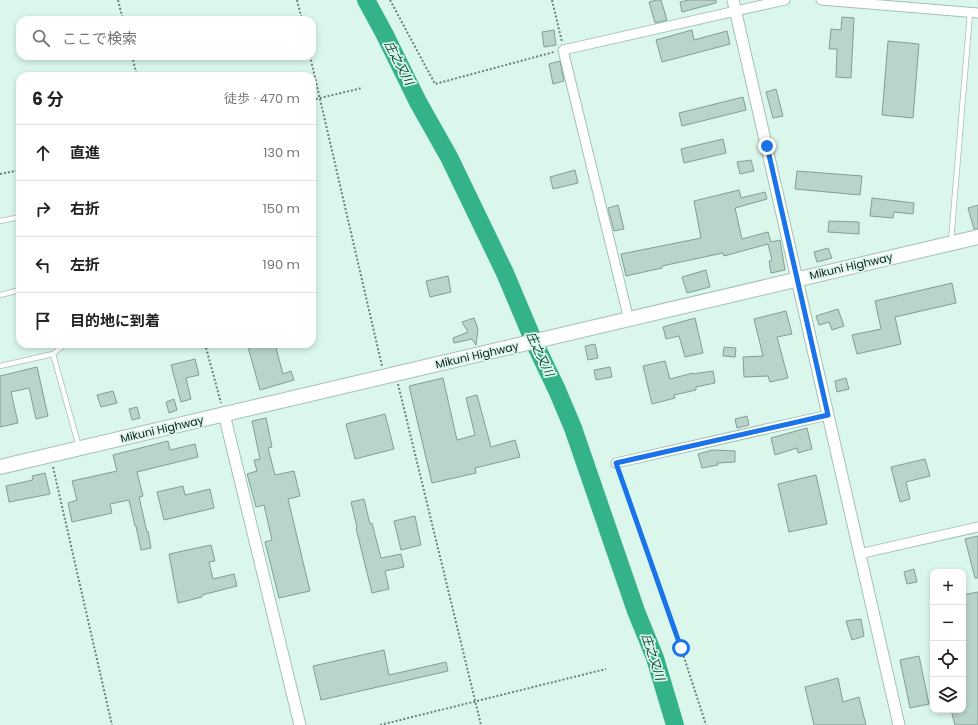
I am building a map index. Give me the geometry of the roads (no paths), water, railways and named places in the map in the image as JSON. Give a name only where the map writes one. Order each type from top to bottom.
[{"type":"highway","name":"Mikuni Highway","points":[[0,467],[978,237]]},
{"type":"street","points":[[628,320],[564,50],[734,5],[785,0]]},
{"type":"street","points":[[821,0],[974,13]]},
{"type":"street","points":[[734,5],[899,725]]},
{"type":"street","points":[[224,414],[300,725]]},
{"type":"street","points":[[616,463],[828,415]]},
{"type":"street","points":[[859,554],[978,527]]},
{"type":"lane","points":[[951,243],[974,13]]},
{"type":"lane","points":[[0,221],[16,218]]},
{"type":"lane","points":[[0,295],[16,291]]},
{"type":"lane","points":[[0,366],[53,354],[60,348]]},
{"type":"lane","points":[[53,354],[80,448]]},
{"type":"waterway","name":"庄之又川","points":[[366,0],[418,102],[449,157],[505,273],[534,342],[557,390],[573,428],[636,611],[655,658],[675,725]]}]
